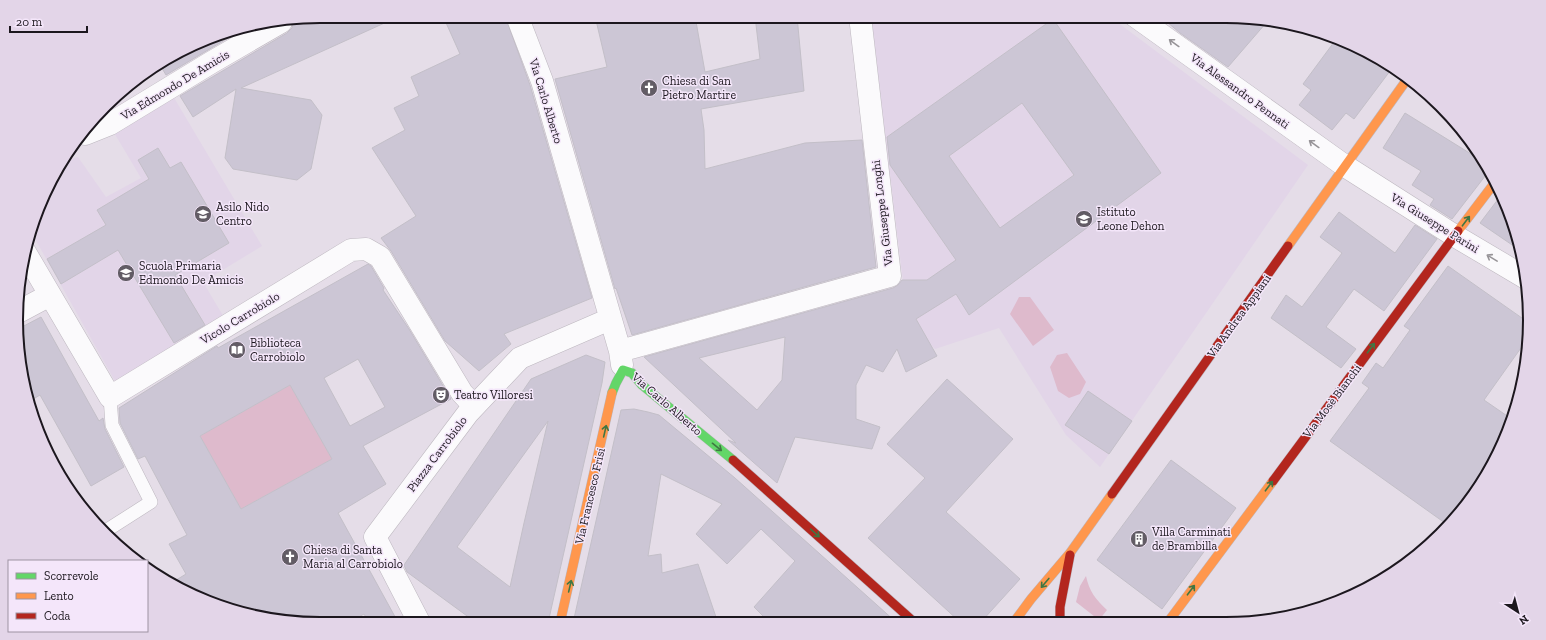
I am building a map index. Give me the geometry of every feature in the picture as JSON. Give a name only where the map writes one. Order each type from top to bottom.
[{"type":"street","name":"Via Carlo Alberto","points":[[520,23],[542,81],[621,360],[642,385],[743,469],[908,617]]},
{"type":"street","name":"Via Giuseppe Longhi","points":[[621,360],[890,276],[861,23]]},
{"type":"street","name":"Via Alessandro Pennati","points":[[1145,23],[1345,166]]},
{"type":"street","name":"Via Edmondo De Amicis","points":[[90,132],[110,124],[272,27]]},
{"type":"street","name":"Via Andrea Appiani","points":[[1018,617],[1070,553],[1405,82]]},
{"type":"street","name":"Via Giuseppe Parini","points":[[1345,166],[1455,236],[1519,274]]},
{"type":"street","name":"Via Mosè Bianchi","points":[[1172,617],[1491,187]]},
{"type":"street","name":"Vicolo Carrobiolo","points":[[110,397],[351,250],[366,249],[380,257],[468,400]]},
{"type":"street","points":[[29,260],[110,397]]},
{"type":"street","points":[[24,309],[50,295]]},
{"type":"street","name":"Piazza Carrobiolo","points":[[416,617],[375,537],[468,400],[520,358],[610,319]]},
{"type":"street","name":"Via Francesco Frisi","points":[[561,617],[621,360]]},
{"type":"street","name":"Via Andrea Appiani","points":[[1060,617],[1060,607],[1070,553]]},
{"type":"lane","points":[[109,529],[151,502],[112,425],[110,397]]},
{"type":"shaded area","name":"Istituto Leone Dehon","points":[[872,23],[1118,23],[1308,165],[1100,467],[1066,435],[999,328],[935,349],[911,324],[902,273]]},
{"type":"shaded area","name":"Scuola Primaria Edmondo De Amicis","points":[[173,96],[262,246],[203,282],[225,319],[115,381],[35,238],[46,206],[70,159],[78,157],[106,197],[141,178],[113,131]]},
{"type":"shaded area","points":[[1019,297],[1030,297],[1054,330],[1033,346],[1010,314]]},
{"type":"shaded area","points":[[1067,353],[1086,382],[1080,394],[1069,398],[1058,391],[1050,367],[1057,355]]},
{"type":"shaded area","points":[[290,385],[332,459],[241,509],[200,436]]},
{"type":"shaded area","points":[[1086,576],[1094,595],[1107,610],[1101,617],[1095,617],[1076,602],[1080,586]]},
{"type":"building","points":[[385,23],[241,88],[311,100],[322,115],[311,169],[297,180],[233,169],[225,158],[236,89],[193,117],[180,96],[287,33],[292,28],[292,25],[301,24]]},
{"type":"building","points":[[446,23],[508,23],[530,85],[592,298],[504,334],[511,344],[479,371],[445,341],[391,251],[381,238],[416,216],[372,148],[405,130],[394,108],[419,96],[411,77],[460,54]]},
{"type":"building","points":[[597,23],[696,23],[705,72],[760,59],[756,23],[798,23],[804,91],[701,109],[704,130],[705,169],[805,143],[862,140],[876,267],[632,335],[616,288],[615,289],[555,79],[607,67]]},
{"type":"building","points":[[1047,23],[1056,23],[1161,173],[969,315],[956,294],[916,319],[937,356],[906,372],[897,349],[883,372],[866,365],[856,385],[856,419],[880,427],[872,449],[795,437],[777,483],[728,440],[736,443],[644,357],[893,288],[902,280],[927,280],[956,260],[890,165],[887,137]],"holes":[[[1022,103],[1074,175],[1000,228],[949,156]],[[785,337],[782,380],[757,410],[699,358]]]},
{"type":"building","points":[[1168,23],[1226,23],[1264,26],[1228,67]]},
{"type":"building","points":[[228,38],[166,75],[162,68],[171,63],[206,46]]},
{"type":"building","points":[[1333,43],[1357,54],[1389,72],[1354,119],[1346,113],[1332,130],[1299,105],[1311,90],[1303,84]]},
{"type":"building","points":[[1405,113],[1473,155],[1485,176],[1452,219],[1430,205],[1434,199],[1412,185],[1421,171],[1383,148]]},
{"type":"building","points":[[158,148],[170,168],[181,162],[229,243],[175,275],[205,325],[174,343],[118,250],[61,284],[47,259],[106,225],[97,210],[149,179],[138,160]]},
{"type":"building","points":[[1497,200],[1514,246],[1480,223]]},
{"type":"building","points":[[1339,212],[1395,253],[1415,225],[1437,239],[1384,311],[1354,289],[1326,327],[1356,349],[1341,368],[1271,318],[1286,295],[1302,307],[1342,253],[1320,237]]},
{"type":"building","points":[[368,264],[371,266],[384,288],[383,290],[409,329],[451,399],[363,446],[386,484],[338,513],[395,617],[366,617],[364,614],[359,617],[320,617],[262,611],[225,601],[206,594],[177,580],[186,574],[169,544],[187,535],[145,456],[138,459],[120,423],[119,408],[217,346],[218,348]],"holes":[[[358,359],[385,407],[350,426],[324,378]],[[290,385],[332,459],[241,509],[200,436]]]},
{"type":"building","points":[[1448,266],[1523,319],[1521,348],[1484,400],[1507,416],[1500,434],[1476,480],[1455,509],[1443,522],[1330,441],[1369,388],[1362,383],[1376,363],[1383,368],[1410,330],[1404,326]]},
{"type":"building","points":[[41,317],[99,421],[103,418],[105,429],[124,467],[91,486],[40,395],[34,399],[26,359],[23,326]]},
{"type":"building","points":[[586,355],[605,362],[602,383],[549,617],[468,617],[407,572],[404,565],[531,379]],"holes":[[[548,421],[524,523],[510,587],[457,547]]]},
{"type":"building","points":[[947,379],[1013,439],[946,512],[1020,579],[986,617],[955,617],[868,538],[925,478],[887,444]]},
{"type":"building","points":[[1088,391],[1132,421],[1109,454],[1065,425]]},
{"type":"building","points":[[634,409],[659,415],[735,478],[890,617],[764,617],[754,607],[795,561],[761,529],[727,564],[696,534],[722,504],[661,474],[648,556],[661,554],[662,573],[698,564],[716,617],[574,617],[621,410]]},
{"type":"building","name":"Villa Carminati de Brambilla","points":[[1171,460],[1236,508],[1162,609],[1097,560]]},
{"type":"traffic: fast","points":[[612,393],[623,370],[632,373],[642,385],[733,460]]},
{"type":"traffic: slow","points":[[1288,246],[1405,82]]},
{"type":"traffic: slow","points":[[1458,231],[1491,187]]},
{"type":"traffic: slow","points":[[561,617],[612,393]]},
{"type":"traffic: slow","points":[[1172,617],[1273,481]]},
{"type":"traffic: slow","points":[[1018,617],[1070,553],[1112,494]]},
{"type":"traffic: jam","points":[[1273,481],[1458,231]]},
{"type":"traffic: jam","points":[[1112,494],[1288,246]]},
{"type":"traffic: jam","points":[[733,460],[908,617]]},
{"type":"traffic: jam","points":[[1060,617],[1060,607],[1070,555]]},
{"type":"place","name":"Chiesa di San Pietro Martire","points":[[649,88]]},
{"type":"place","name":"Asilo Nido Centro","points":[[203,214]]},
{"type":"place","name":"Istituto Leone Dehon","points":[[1084,219]]},
{"type":"place","name":"Scuola Primaria Edmondo De Amicis","points":[[126,273]]},
{"type":"place","name":"Biblioteca Carrobiolo","points":[[237,350]]},
{"type":"place","name":"Teatro Villoresi","points":[[441,395]]},
{"type":"place","name":"Villa Carminati de Brambilla","points":[[1139,539]]},
{"type":"place","name":"Chiesa di Santa Maria al Carrobiolo","points":[[290,557]]}]
